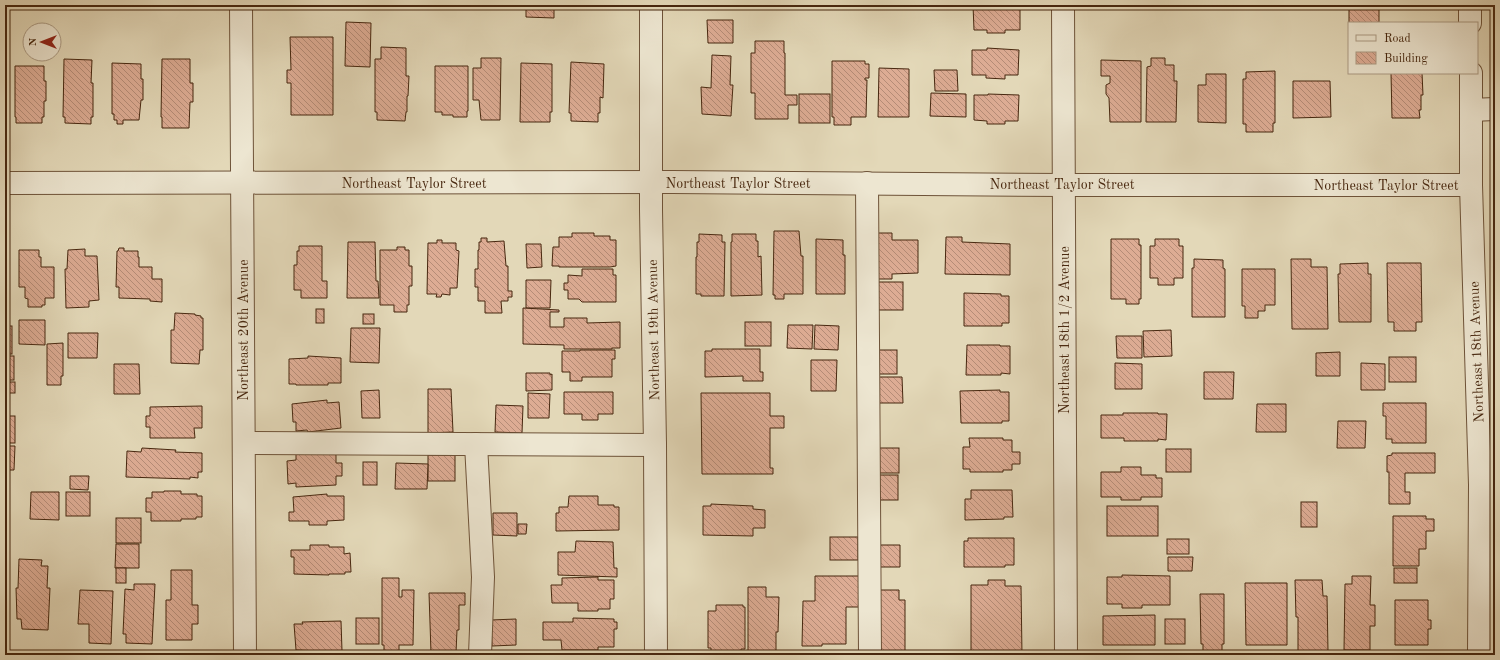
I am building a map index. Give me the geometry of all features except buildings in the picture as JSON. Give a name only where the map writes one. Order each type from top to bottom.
[{"type":"street","name":"Northeast 20th Avenue","points":[[241,5],[245,655]]},
{"type":"street","name":"Northeast 19th Avenue","points":[[651,5],[651,182],[655,445],[656,655]]},
{"type":"street","name":"Northeast 18th 1/2 Avenue","points":[[1063,5],[1066,655]]},
{"type":"street","points":[[1470,5],[1470,22]]},
{"type":"street","name":"Northeast 18th Avenue","points":[[1470,74],[1472,185],[1487,485],[1479,655]]},
{"type":"street","points":[[1471,110],[1495,109]]},
{"type":"street","name":"Northeast Taylor Street","points":[[5,183],[651,182],[1064,185],[1472,185]]},
{"type":"street","points":[[867,184],[870,655]]},
{"type":"street","points":[[244,443],[655,445]]},
{"type":"street","points":[[476,444],[483,577],[480,655]]}]
